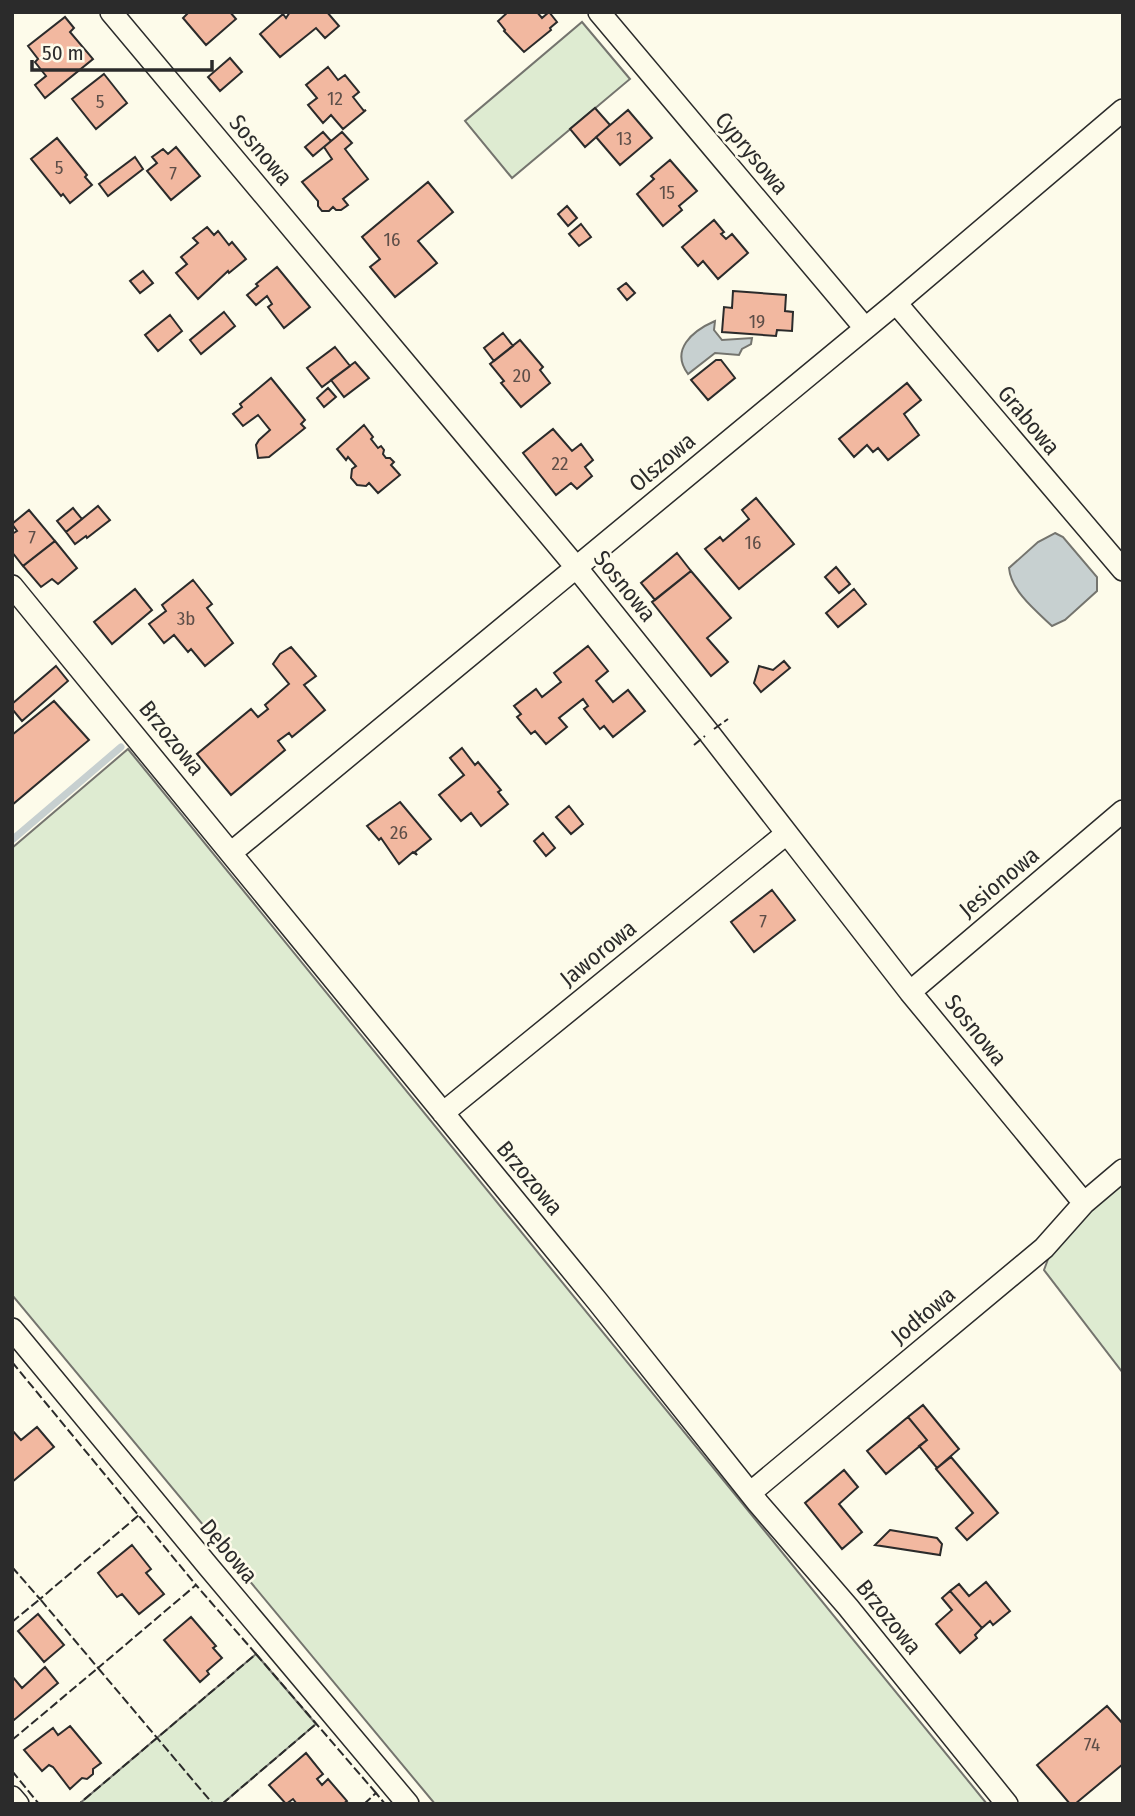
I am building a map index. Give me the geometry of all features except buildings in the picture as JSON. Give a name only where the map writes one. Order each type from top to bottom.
[{"type":"street","name":"Sosnowa","points":[[111,12],[576,567],[910,992],[1084,1203]]},
{"type":"street","name":"Cyprysowa","points":[[599,12],[865,328]]},
{"type":"street","name":"Olszowa","points":[[232,852],[896,303],[1123,110]]},
{"type":"street","name":"Grabowa","points":[[896,303],[1123,570]]},
{"type":"street","name":"Brzozowa","points":[[12,586],[232,852],[750,1493],[848,1607],[1007,1804]]},
{"type":"street","name":"Jesionowa","points":[[910,992],[1123,811]]},
{"type":"street","name":"Jaworowa","points":[[443,1113],[786,834]]},
{"type":"street","name":"Jodłowa","points":[[750,1493],[1044,1248],[1084,1203],[1123,1170]]},
{"type":"street","name":"Dębowa","points":[[12,1329],[408,1804]]},
{"type":"street","points":[[12,1797],[18,1804]]},
{"type":"green space","points":[[582,22],[630,79],[512,178],[465,121]]},
{"type":"green space","points":[[128,749],[987,1804],[435,1804],[12,1295],[12,848]]},
{"type":"green space","points":[[1123,1181],[1123,1373],[1044,1270],[1054,1243]]},
{"type":"green space","points":[[256,1654],[316,1724],[222,1804],[79,1804]]},
{"type":"shaded area","points":[[715,321],[714,330],[722,340],[752,338],[751,344],[742,349],[739,355],[715,353],[688,374],[681,357],[686,342]]},
{"type":"shaded area","points":[[1055,533],[1063,537],[1097,577],[1097,591],[1065,620],[1052,626],[1019,593],[1009,568],[1038,542]]},
{"type":"waterway","points":[[12,840],[121,747]]},
{"type":"fence","points":[[714,729],[728,719]]},
{"type":"fence","points":[[694,745],[705,736]]},
{"type":"fence","points":[[12,1362],[196,1585]]},
{"type":"fence","points":[[12,1567],[40,1599],[139,1515]]},
{"type":"fence","points":[[12,1622],[40,1599],[98,1668],[196,1585],[256,1654],[79,1804]]},
{"type":"fence","points":[[256,1654],[376,1793]]},
{"type":"fence","points":[[12,1740],[98,1668],[213,1804]]},
{"type":"fence","points":[[222,1804],[316,1724]]},
{"type":"fence","points":[[12,1771],[39,1804]]},
{"type":"fence","points":[[364,1804],[376,1793],[385,1804]]}]
